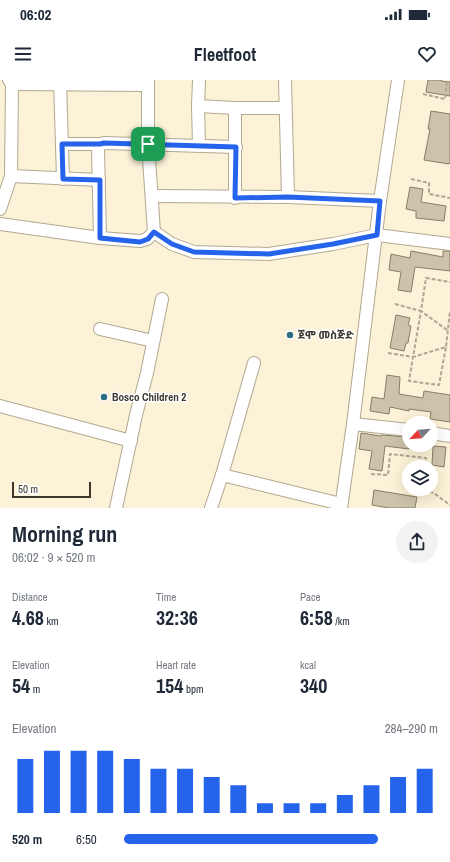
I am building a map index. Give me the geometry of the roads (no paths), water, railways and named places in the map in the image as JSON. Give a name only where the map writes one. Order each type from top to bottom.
[{"type":"street","points":[[199,80],[199,145]]},
{"type":"street","points":[[285,80],[288,197]]},
{"type":"street","points":[[222,475],[341,506],[353,424],[380,201],[398,80]]},
{"type":"street","points":[[0,209],[11,176],[5,155],[10,82],[148,83],[148,144],[153,196],[154,232],[148,239],[140,242],[100,238],[0,224]]},
{"type":"street","points":[[60,82],[63,179]]},
{"type":"street","points":[[198,106],[285,108]]},
{"type":"street","points":[[235,108],[235,198]]},
{"type":"street","points":[[62,144],[104,143],[236,147]]},
{"type":"street","points":[[100,144],[98,148],[100,180],[100,238]]},
{"type":"street","points":[[11,176],[100,180]]},
{"type":"street","points":[[153,196],[235,198],[288,197],[380,201]]},
{"type":"street","points":[[154,232],[172,244],[194,252],[269,254],[333,244],[377,235],[450,244]]},
{"type":"street","points":[[116,508],[136,415],[147,373],[162,299]]},
{"type":"street","points":[[100,329],[153,341]]},
{"type":"street","points":[[211,508],[254,363]]},
{"type":"street","points":[[0,406],[131,441]]},
{"type":"street","points":[[353,424],[402,429]]},
{"type":"street","points":[[438,434],[450,436]]},
{"type":"place","name":"ጀሞ መስጅድ","points":[[290,335]]},
{"type":"place","name":"Bosco Children 2","points":[[104,397]]}]
